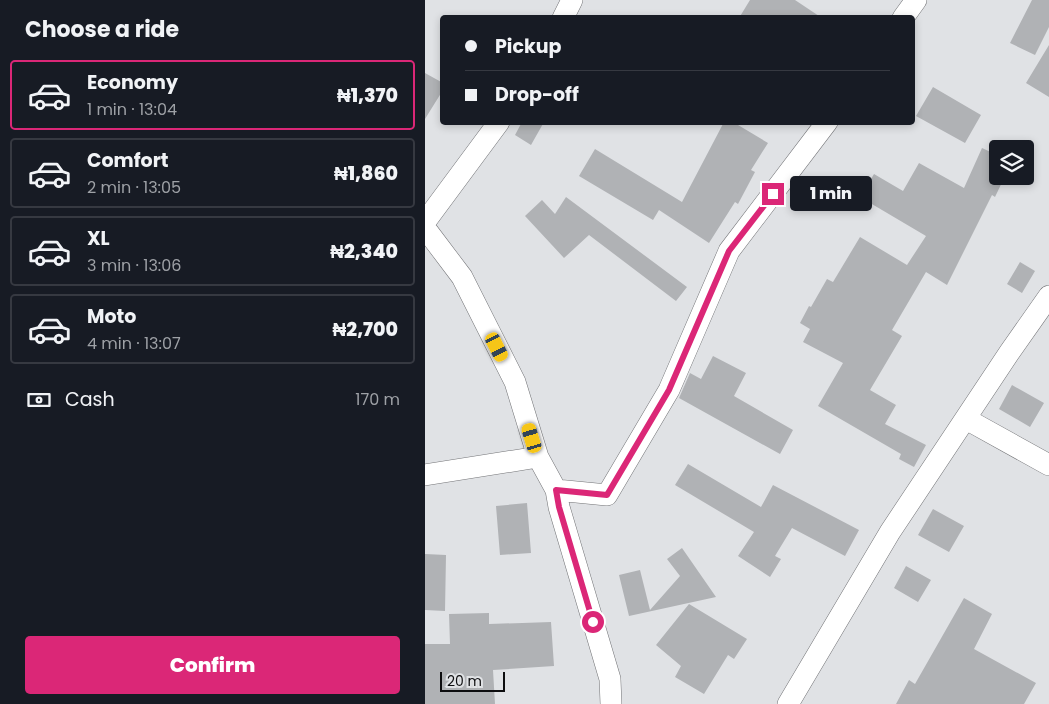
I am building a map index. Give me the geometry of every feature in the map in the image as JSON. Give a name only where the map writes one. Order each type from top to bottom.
[{"type":"street","points":[[564,15],[572,0]]},
{"type":"street","points":[[905,15],[916,0]]},
{"type":"street","points":[[425,222],[497,125]]},
{"type":"street","points":[[556,490],[607,495],[669,390],[729,251],[825,125]]},
{"type":"street","points":[[425,228],[462,277],[515,382],[538,457],[556,490],[559,507],[610,679],[611,704]]},
{"type":"street","points":[[789,704],[890,532],[1049,296]]},
{"type":"street","points":[[965,419],[1049,465]]},
{"type":"street","points":[[425,475],[538,457]]},
{"type":"building","points":[[750,0],[795,0],[818,15],[741,15]]},
{"type":"building","points":[[1032,0],[1049,0],[1049,27],[1035,55],[1010,43]]},
{"type":"building","points":[[1049,45],[1049,97],[1026,83]]},
{"type":"building","points":[[425,73],[440,81],[440,95],[425,119]]},
{"type":"building","points":[[933,87],[981,115],[965,143],[916,116]]},
{"type":"building","points":[[520,125],[542,125],[531,145],[515,135]]},
{"type":"building","points":[[722,125],[738,125],[768,143],[751,170],[755,172],[738,204],[735,202],[709,243],[659,210],[653,220],[579,176],[595,149],[682,202]]},
{"type":"building","points":[[982,148],[989,151],[989,185],[1001,185],[995,197],[992,195],[947,285],[926,272],[892,330],[902,336],[870,390],[896,405],[885,424],[926,445],[914,467],[899,459],[901,454],[818,406],[843,363],[803,342],[810,329],[800,323],[827,279],[833,282],[860,237],[907,265],[926,236],[860,197],[874,174],[903,191],[919,163],[964,188]]},
{"type":"building","points":[[566,197],[687,287],[676,301],[589,235],[564,258],[525,216],[542,200],[555,214]]},
{"type":"building","points":[[1020,262],[1035,271],[1022,293],[1007,284]]},
{"type":"building","points":[[713,356],[746,373],[734,396],[793,430],[780,454],[679,398],[690,373],[701,379]]},
{"type":"building","points":[[1012,385],[1044,403],[1030,427],[999,409]]},
{"type":"building","points":[[688,464],[761,507],[773,485],[859,530],[845,556],[792,528],[775,556],[781,559],[770,577],[738,556],[754,532],[675,485]]},
{"type":"building","points":[[527,503],[531,553],[500,555],[496,506]]},
{"type":"building","points":[[933,509],[964,526],[949,552],[918,535]]},
{"type":"building","points":[[682,548],[716,597],[629,616],[619,575],[640,570],[650,610],[680,576],[667,559]]},
{"type":"building","points":[[425,554],[446,555],[445,611],[425,610]]},
{"type":"building","points":[[906,566],[931,580],[918,602],[894,588]]},
{"type":"building","points":[[964,598],[992,614],[974,649],[1036,683],[1024,704],[896,704],[909,680],[915,684]]},
{"type":"building","points":[[689,604],[747,639],[734,659],[728,655],[704,694],[675,677],[681,666],[656,645]]},
{"type":"building","points":[[489,613],[489,624],[551,622],[554,666],[493,670],[495,704],[425,704],[425,644],[450,644],[449,614]]},
{"type":"route","points":[[593,622],[559,507],[556,490],[607,495],[669,390],[729,251],[773,194]]}]
